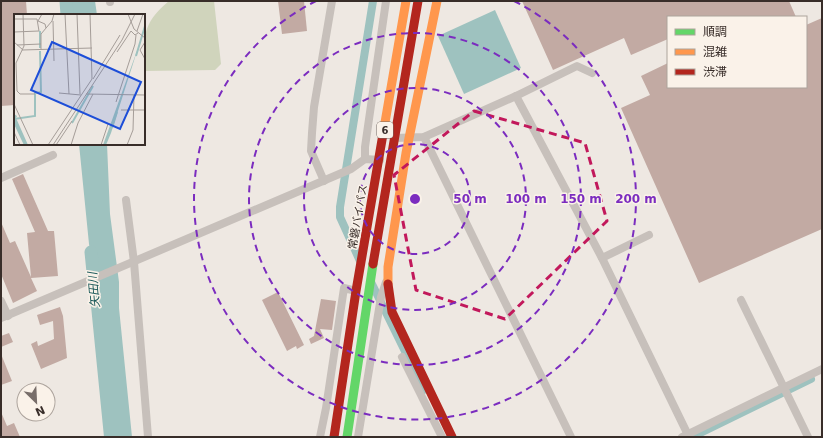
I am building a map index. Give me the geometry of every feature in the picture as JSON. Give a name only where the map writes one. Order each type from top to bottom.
[{"type":"main road","name":"常磐バイパス","points":[[334,437],[356,291],[380,160],[406,1]]},
{"type":"main road","name":"6","points":[[347,437],[369,288],[418,1]]},
{"type":"main road","points":[[437,1],[406,152],[387,278],[388,294],[392,312],[452,437]]},
{"type":"street","points":[[324,181],[311,151],[314,106],[332,1]]},
{"type":"street","points":[[365,159],[365,147],[386,1]]},
{"type":"street","points":[[395,138],[424,137],[516,96],[577,66],[592,73]]},
{"type":"street","points":[[516,96],[602,258],[686,436],[822,368]]},
{"type":"street","points":[[424,137],[571,437]]},
{"type":"street","points":[[1,178],[53,155]]},
{"type":"street","points":[[1,300],[4,317],[340,174],[351,169],[365,159],[380,160]]},
{"type":"street","points":[[126,200],[148,437]]},
{"type":"street","points":[[602,258],[649,235]]},
{"type":"street","points":[[358,437],[381,297],[387,278]]},
{"type":"street","points":[[320,437],[344,288],[356,291]]},
{"type":"street","points":[[741,300],[808,437]]},
{"type":"street","points":[[402,357],[442,437]]},
{"type":"highlighted area","points":[[474,111],[585,143],[607,221],[505,319],[416,290],[394,175]]},
{"type":"green space","points":[[169,1],[214,1],[221,64],[215,70],[145,71],[146,32],[153,17]]},
{"type":"water","points":[[66,1],[95,1],[97,14],[68,14]]},
{"type":"water","points":[[495,10],[521,68],[464,94],[438,36]]},
{"type":"water","points":[[79,145],[107,145],[110,214],[119,282],[119,308],[132,437],[104,437],[91,306],[95,281],[89,244]]},
{"type":"building","points":[[1,1],[26,1],[27,14],[14,14],[14,105],[1,106]]},
{"type":"building","points":[[278,1],[304,1],[307,31],[282,34]]},
{"type":"building","points":[[522,1],[789,1],[796,16],[667,16],[667,39],[631,55],[624,38],[553,70]]},
{"type":"building","points":[[822,18],[822,229],[699,283],[621,108],[650,95],[641,76],[667,63],[667,88],[807,88],[807,25]]},
{"type":"building","points":[[23,174],[48,231],[54,231],[58,276],[31,278],[37,291],[13,303],[1,274],[1,222],[10,243],[15,241],[31,277],[27,233],[35,232],[12,179]]},
{"type":"building","points":[[278,292],[304,345],[297,349],[296,346],[287,351],[262,300]]},
{"type":"building","points":[[321,299],[336,301],[332,330],[320,329],[324,338],[311,344],[309,339],[314,336]]},
{"type":"building","points":[[60,307],[63,316],[67,358],[41,369],[31,344],[37,341],[38,346],[54,339],[53,321],[40,325],[37,315]]},
{"type":"building","points":[[9,333],[13,342],[1,347],[1,336]]},
{"type":"building","points":[[1,354],[12,381],[1,385]]},
{"type":"building","points":[[1,412],[7,426],[14,423],[20,437],[1,437]]},
{"type":"waterway","name":"矢田川","points":[[66,1],[67,14]]},
{"type":"waterway","points":[[360,261],[340,217],[340,207],[373,1]]},
{"type":"waterway","name":"矢田川","points":[[91,252],[96,302]]},
{"type":"waterway","points":[[371,282],[424,390]]},
{"type":"waterway","points":[[692,437],[811,379]]},
{"type":"traffic: fast","points":[[347,437],[373,264]]},
{"type":"traffic: slow","points":[[383,134],[406,1]]},
{"type":"traffic: slow","points":[[388,284],[388,267],[406,153],[437,1]]},
{"type":"traffic: jam","points":[[373,264],[418,1]]},
{"type":"traffic: jam","points":[[334,437],[356,291],[383,134]]},
{"type":"traffic: jam","points":[[388,284],[392,312],[452,437]]}]
